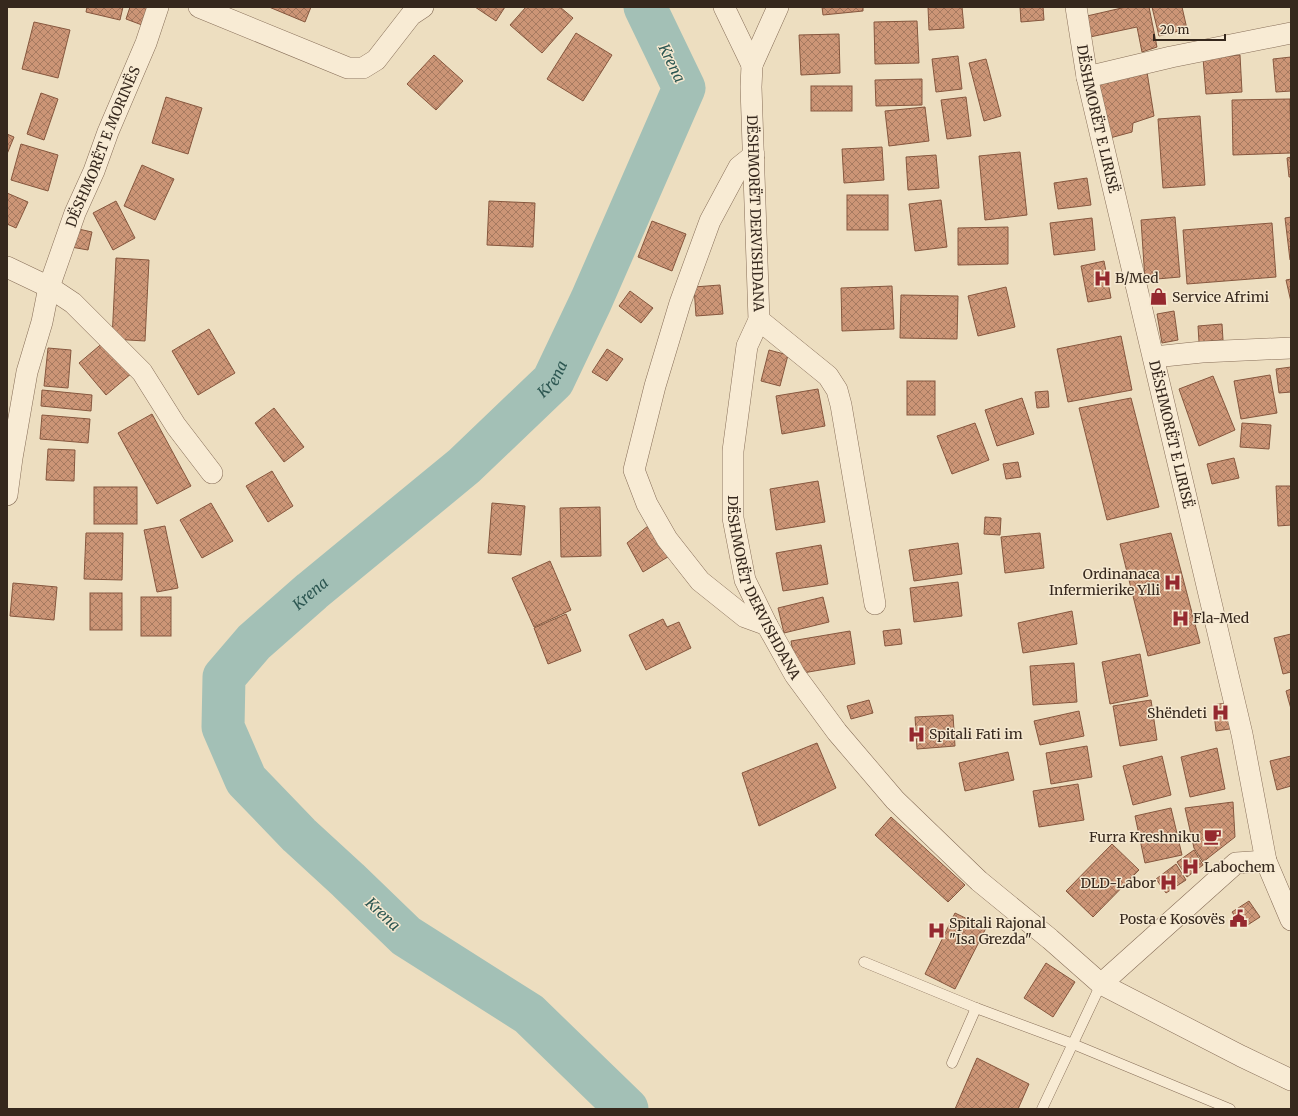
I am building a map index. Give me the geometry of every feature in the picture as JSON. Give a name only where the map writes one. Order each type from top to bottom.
[{"type":"street","name":"DËSHMORËT E MORINËS","points":[[7,495],[27,372],[42,322],[49,287],[74,212],[94,171],[108,132],[146,43],[158,7]]},
{"type":"street","points":[[199,7],[348,68],[362,68],[376,60],[411,15],[423,7]]},
{"type":"street","name":"DËSHMORËT DERVISHDANA","points":[[724,7],[752,65]]},
{"type":"street","name":"DËSHMORËT DERVISHDANA","points":[[778,7],[752,65],[751,87],[759,320],[747,346],[733,451],[733,518],[745,580],[767,625],[795,675],[837,732],[895,800],[980,881],[1050,939],[1101,984],[1291,1080]]},
{"type":"street","name":"DËSHMORËT E LIRISË","points":[[1076,7],[1087,77],[1242,734],[1266,861],[1291,920]]},
{"type":"street","points":[[1087,77],[1171,57],[1291,33]]},
{"type":"street","points":[[754,155],[739,167],[710,221],[680,302],[655,386],[634,470],[647,504],[667,539],[700,581],[745,617],[767,625]]},
{"type":"street","points":[[7,267],[49,287],[73,303],[142,372],[176,426],[212,473]]},
{"type":"street","points":[[759,320],[828,376],[837,390],[841,405],[875,604]]},
{"type":"street","points":[[1154,357],[1202,352],[1291,348]]},
{"type":"street","points":[[1101,984],[1236,863],[1266,861]]},
{"type":"lane","points":[[864,962],[976,1008],[1072,1044],[1230,1109]]},
{"type":"lane","points":[[1042,1109],[1101,984]]},
{"type":"lane","points":[[952,1063],[976,1008]]},
{"type":"building","points":[[87,7],[123,7],[120,20],[86,12]]},
{"type":"building","points":[[130,7],[148,7],[142,25],[126,19]]},
{"type":"building","points":[[269,7],[311,7],[305,22]]},
{"type":"building","points":[[475,7],[505,7],[496,21]]},
{"type":"building","points":[[526,7],[560,7],[573,18],[542,53],[510,25]]},
{"type":"building","points":[[822,7],[863,7],[863,11],[823,15]]},
{"type":"building","points":[[928,7],[962,7],[964,28],[929,30]]},
{"type":"building","points":[[1020,7],[1043,7],[1044,20],[1021,22]]},
{"type":"building","points":[[1126,7],[1149,7],[1157,47],[1142,52],[1137,27],[1090,37],[1087,16]]},
{"type":"building","points":[[1152,7],[1182,7],[1187,29],[1159,36]]},
{"type":"building","points":[[917,21],[919,63],[875,64],[874,22]]},
{"type":"building","points":[[34,22],[70,30],[58,78],[22,69]]},
{"type":"building","points":[[576,33],[612,55],[583,101],[547,79]]},
{"type":"building","points":[[839,34],[840,73],[801,75],[799,35]]},
{"type":"building","points":[[434,55],[463,81],[436,110],[407,84]]},
{"type":"building","points":[[1240,55],[1242,92],[1206,94],[1203,58]]},
{"type":"building","points":[[958,56],[962,89],[936,92],[932,59]]},
{"type":"building","points":[[1291,57],[1291,91],[1276,92],[1273,59]]},
{"type":"building","points":[[986,59],[1001,116],[984,121],[969,63]]},
{"type":"building","points":[[1147,72],[1154,116],[1133,123],[1132,132],[1110,138],[1098,81]]},
{"type":"building","points":[[922,79],[922,105],[876,106],[875,80]]},
{"type":"building","points":[[811,86],[852,86],[852,111],[811,111]]},
{"type":"building","points":[[41,93],[58,99],[44,140],[27,134]]},
{"type":"building","points":[[166,97],[202,108],[188,154],[152,143]]},
{"type":"building","points":[[966,97],[971,136],[947,139],[941,100]]},
{"type":"building","points":[[1290,99],[1291,153],[1233,155],[1232,100]]},
{"type":"building","points":[[925,107],[929,141],[889,146],[885,111]]},
{"type":"building","points":[[1200,116],[1205,185],[1163,188],[1158,119]]},
{"type":"building","points":[[7,134],[14,137],[7,154]]},
{"type":"building","points":[[21,144],[58,155],[48,191],[11,180]]},
{"type":"building","points":[[882,147],[884,180],[844,183],[842,149]]},
{"type":"building","points":[[1020,152],[1027,215],[985,220],[979,156]]},
{"type":"building","points":[[936,155],[939,188],[908,190],[906,157]]},
{"type":"building","points":[[1291,157],[1291,177],[1289,177],[1287,158]]},
{"type":"building","points":[[142,165],[174,179],[155,220],[124,206]]},
{"type":"building","points":[[1087,178],[1091,205],[1058,209],[1054,183]]},
{"type":"building","points":[[7,193],[28,202],[16,228],[7,224]]},
{"type":"building","points":[[847,195],[888,195],[888,230],[847,230]]},
{"type":"building","points":[[941,200],[947,247],[915,251],[909,204]]},
{"type":"building","points":[[116,201],[135,238],[113,250],[93,213]]},
{"type":"building","points":[[489,201],[535,203],[533,247],[487,245]]},
{"type":"building","points":[[1175,217],[1180,277],[1145,280],[1141,220]]},
{"type":"building","points":[[1291,217],[1291,260],[1290,260],[1285,218]]},
{"type":"building","points":[[1092,218],[1095,250],[1054,255],[1050,223]]},
{"type":"building","points":[[652,221],[686,234],[672,271],[638,257]]},
{"type":"building","points":[[1272,223],[1276,277],[1187,284],[1183,230]]},
{"type":"building","points":[[1008,227],[1008,264],[958,265],[958,228]]},
{"type":"building","points":[[74,228],[92,232],[88,250],[71,247]]},
{"type":"building","points":[[116,258],[149,260],[145,341],[112,339]]},
{"type":"building","points":[[1104,261],[1111,298],[1088,302],[1081,266]]},
{"type":"building","points":[[1291,279],[1291,302],[1286,280]]},
{"type":"building","points":[[720,285],[723,314],[696,316],[694,287]]},
{"type":"building","points":[[892,286],[894,329],[842,331],[841,288]]},
{"type":"building","points":[[1006,287],[1015,327],[978,336],[968,296]]},
{"type":"building","points":[[630,291],[653,308],[641,323],[619,306]]},
{"type":"building","points":[[901,295],[958,296],[957,339],[900,338]]},
{"type":"building","points":[[1174,311],[1178,340],[1162,343],[1157,314]]},
{"type":"building","points":[[1222,324],[1223,340],[1199,342],[1198,326]]},
{"type":"building","points":[[209,329],[235,373],[198,395],[172,351]]},
{"type":"building","points":[[1121,336],[1132,390],[1068,402],[1057,349]]},
{"type":"building","points":[[105,341],[132,373],[106,395],[79,363]]},
{"type":"building","points":[[48,348],[71,350],[68,388],[44,386]]},
{"type":"building","points":[[607,349],[623,359],[607,381],[592,372]]},
{"type":"building","points":[[769,350],[788,355],[780,386],[761,381]]},
{"type":"building","points":[[1291,367],[1291,392],[1279,393],[1276,369]]},
{"type":"building","points":[[1270,375],[1277,413],[1241,419],[1234,381]]},
{"type":"building","points":[[1213,376],[1235,430],[1199,446],[1179,389]]},
{"type":"building","points":[[907,381],[935,381],[935,415],[907,415]]},
{"type":"building","points":[[818,389],[825,426],[782,434],[776,396]]},
{"type":"building","points":[[42,390],[92,395],[91,411],[41,406]]},
{"type":"building","points":[[1048,391],[1049,407],[1037,408],[1035,392]]},
{"type":"building","points":[[1022,398],[1034,434],[997,446],[985,410]]},
{"type":"building","points":[[1131,398],[1159,507],[1107,520],[1079,408]]},
{"type":"building","points":[[274,408],[304,447],[284,462],[255,423]]},
{"type":"building","points":[[152,414],[191,486],[157,504],[118,433]]},
{"type":"building","points":[[42,415],[90,419],[88,443],[40,439]]},
{"type":"building","points":[[975,423],[989,460],[952,474],[937,436]]},
{"type":"building","points":[[1242,423],[1271,425],[1269,449],[1240,447]]},
{"type":"building","points":[[48,449],[75,450],[74,481],[46,480]]},
{"type":"building","points":[[1234,458],[1239,478],[1212,484],[1207,464]]},
{"type":"building","points":[[1018,462],[1021,477],[1006,479],[1003,464]]},
{"type":"building","points":[[272,471],[293,506],[268,522],[246,486]]},
{"type":"building","points":[[818,481],[825,522],[776,530],[770,489]]},
{"type":"building","points":[[1276,486],[1291,486],[1291,525],[1278,526]]},
{"type":"building","points":[[94,487],[137,487],[137,524],[94,524]]},
{"type":"building","points":[[211,503],[233,541],[202,558],[180,520]]},
{"type":"building","points":[[492,503],[525,506],[521,555],[488,553]]},
{"type":"building","points":[[600,507],[601,556],[561,557],[560,508]]},
{"type":"building","points":[[985,517],[1001,518],[1000,535],[984,534]]},
{"type":"building","points":[[165,526],[178,588],[157,592],[144,530]]},
{"type":"building","points":[[648,526],[671,555],[643,572],[627,543]]},
{"type":"building","points":[[86,533],[123,533],[122,580],[84,579]]},
{"type":"building","points":[[1040,533],[1044,568],[1005,573],[1001,537]]},
{"type":"building","points":[[1171,533],[1200,643],[1148,656],[1120,544]]},
{"type":"building","points":[[958,543],[962,574],[914,581],[909,550]]},
{"type":"building","points":[[821,545],[828,584],[783,591],[776,553]]},
{"type":"building","points":[[550,561],[571,610],[534,627],[512,578]]},
{"type":"building","points":[[958,582],[962,616],[914,622],[910,588]]},
{"type":"building","points":[[13,583],[57,587],[54,620],[10,616]]},
{"type":"building","points":[[90,593],[122,593],[122,630],[90,630]]},
{"type":"building","points":[[141,597],[171,597],[171,636],[141,636]]},
{"type":"building","points":[[823,597],[829,622],[784,633],[778,608]]},
{"type":"building","points":[[1072,611],[1077,644],[1023,653],[1018,623]]},
{"type":"building","points":[[566,614],[581,651],[548,664],[534,628]]},
{"type":"building","points":[[663,619],[667,627],[679,622],[691,648],[646,670],[629,635]]},
{"type":"building","points":[[900,629],[902,644],[885,646],[883,631]]},
{"type":"building","points":[[850,631],[855,664],[797,674],[791,641]]},
{"type":"building","points":[[1291,634],[1291,672],[1283,674],[1274,638]]},
{"type":"building","points":[[1140,654],[1148,696],[1110,704],[1102,662]]},
{"type":"building","points":[[1074,663],[1077,702],[1033,705],[1030,666]]},
{"type":"building","points":[[1291,689],[1291,709],[1286,691]]},
{"type":"building","points":[[869,700],[873,713],[851,719],[847,706]]},
{"type":"building","points":[[1151,700],[1157,740],[1120,746],[1113,706]]},
{"type":"building","points":[[1232,702],[1236,728],[1216,731],[1213,705]]},
{"type":"building","points":[[1079,711],[1084,736],[1040,745],[1034,721]]},
{"type":"building","points":[[953,715],[955,746],[917,749],[915,717]]},
{"type":"building","points":[[817,743],[836,788],[759,826],[742,773]]},
{"type":"building","points":[[1087,746],[1092,777],[1051,784],[1046,753]]},
{"type":"building","points":[[1217,748],[1225,789],[1190,797],[1181,757]]},
{"type":"building","points":[[1008,752],[1014,780],[965,791],[959,763]]},
{"type":"building","points":[[1162,756],[1171,795],[1133,805],[1123,766]]},
{"type":"building","points":[[1291,756],[1291,786],[1277,790],[1270,761]]},
{"type":"building","points":[[1078,784],[1084,820],[1039,827],[1033,791]]},
{"type":"building","points":[[1233,802],[1235,837],[1203,862],[1194,848],[1185,808]]},
{"type":"building","points":[[1171,808],[1182,855],[1145,863],[1135,816]]},
{"type":"building","points":[[891,817],[965,885],[948,902],[875,835]]},
{"type":"building","points":[[1112,844],[1139,870],[1093,917],[1066,891]]},
{"type":"building","points":[[1194,850],[1203,865],[1187,877],[1177,862]]},
{"type":"building","points":[[1176,864],[1186,880],[1166,893],[1156,879]]},
{"type":"building","points":[[1249,901],[1260,917],[1243,928],[1232,912]]},
{"type":"building","points":[[955,913],[986,928],[955,989],[925,974]]},
{"type":"building","points":[[1046,963],[1075,982],[1053,1017],[1024,998]]},
{"type":"building","points":[[977,1058],[1029,1084],[1018,1109],[955,1109]]},
{"type":"waterway","name":"Krena","points":[[627,1109],[529,1014],[406,936],[299,835],[246,780],[223,727],[224,677],[254,642],[312,591],[464,466],[553,381],[591,301],[684,88],[645,7]]},
{"type":"place","name":"B/Med","points":[[1102,278]]},
{"type":"place","name":"Service Afrimi","points":[[1159,297]]},
{"type":"place","name":"Ordinanaca Infermierike Ylli","points":[[1173,582]]},
{"type":"place","name":"Fla-Med","points":[[1180,618]]},
{"type":"place","name":"Shëndeti","points":[[1220,713]]},
{"type":"place","name":"Spitali Fati im","points":[[916,734]]},
{"type":"place","name":"Furra Kreshniku","points":[[1213,837]]},
{"type":"place","name":"Labochem","points":[[1191,867]]},
{"type":"place","name":"DLD-Labor","points":[[1169,883]]},
{"type":"place","name":"Posta e Kosovës","points":[[1238,919]]},
{"type":"place","name":"Spitali Rajonal \"Isa Grezda\"","points":[[936,931]]}]
